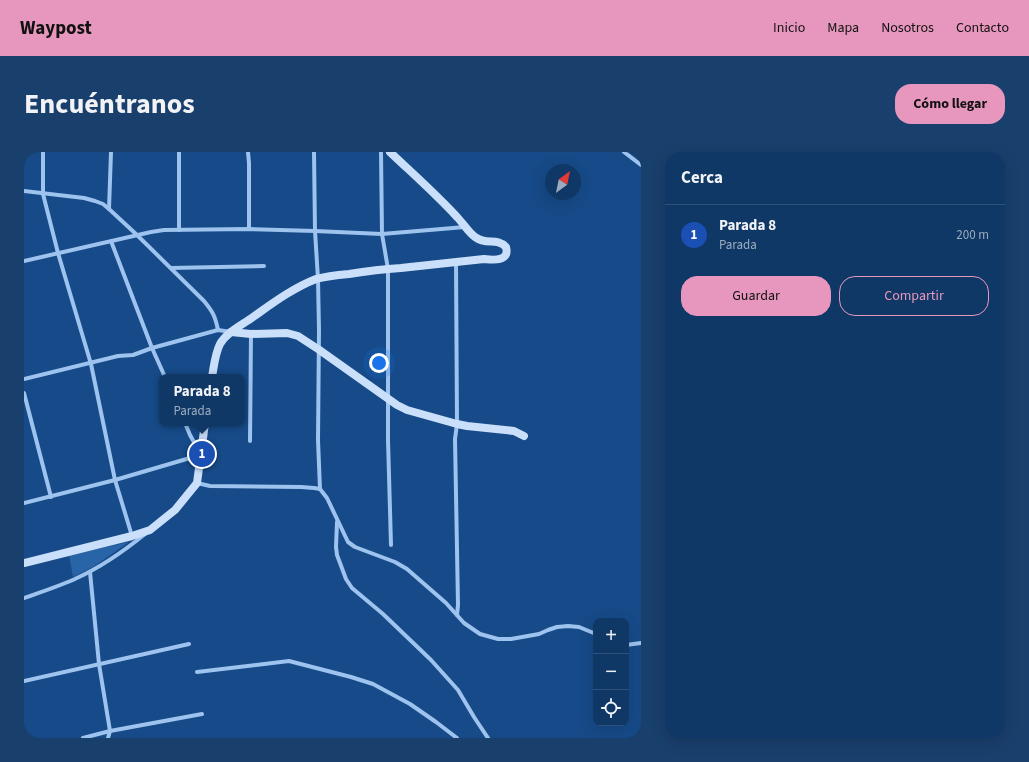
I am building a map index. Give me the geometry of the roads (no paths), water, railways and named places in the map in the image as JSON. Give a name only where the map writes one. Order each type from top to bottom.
[{"type":"street","points":[[43,152],[43,194],[58,253],[91,364],[115,480],[132,536]]},
{"type":"street","points":[[109,209],[111,152]]},
{"type":"street","points":[[179,152],[179,230]]},
{"type":"street","points":[[248,152],[249,229]]},
{"type":"street","points":[[314,152],[319,330],[318,440],[320,489],[327,498],[348,542],[354,547],[407,568],[446,603],[464,623],[480,634],[511,639],[539,634],[557,627],[568,626],[579,627],[593,633]]},
{"type":"street","points":[[381,152],[382,234],[388,269],[388,440],[391,545]]},
{"type":"street","points":[[213,374],[221,344],[225,337],[280,298],[300,286],[318,279],[334,276],[484,259],[500,259],[504,257],[507,250],[503,244],[499,242],[482,241],[470,233],[457,217],[390,152]]},
{"type":"street","points":[[624,152],[641,165]]},
{"type":"street","points":[[24,191],[95,200],[103,204],[171,268],[213,312],[218,330]]},
{"type":"street","points":[[24,261],[151,232],[249,229],[315,230],[382,234],[465,227]]},
{"type":"street","points":[[111,241],[152,348],[164,374]]},
{"type":"street","points":[[456,262],[457,615]]},
{"type":"street","points":[[171,268],[264,266]]},
{"type":"street","points":[[24,379],[91,364],[118,356],[133,355],[152,348],[218,330],[251,334],[287,333],[298,336],[318,348],[388,400],[407,410],[457,424],[514,431],[524,436]]},
{"type":"street","points":[[250,441],[251,334]]},
{"type":"street","points":[[24,393],[51,497]]},
{"type":"street","points":[[186,426],[200,453]]},
{"type":"street","points":[[24,598],[76,579],[90,572],[127,548],[175,510],[197,483],[204,426]]},
{"type":"street","points":[[24,504],[115,480],[190,458],[200,453]]},
{"type":"street","points":[[197,483],[210,486],[301,487],[320,489]]},
{"type":"street","points":[[337,520],[337,555],[346,579],[352,588],[384,614],[431,660],[458,690],[488,738]]},
{"type":"street","points":[[24,563],[132,536],[150,530]]},
{"type":"street","points":[[90,572],[99,664],[110,731],[108,738]]},
{"type":"street","points":[[629,645],[641,643]]},
{"type":"street","points":[[24,681],[189,644]]},
{"type":"street","points":[[197,672],[289,661],[352,677],[373,684],[410,704],[457,738]]},
{"type":"street","points":[[83,738],[110,731],[202,714]]},
{"type":"place","name":"Parada 8","points":[[202,454]]}]
